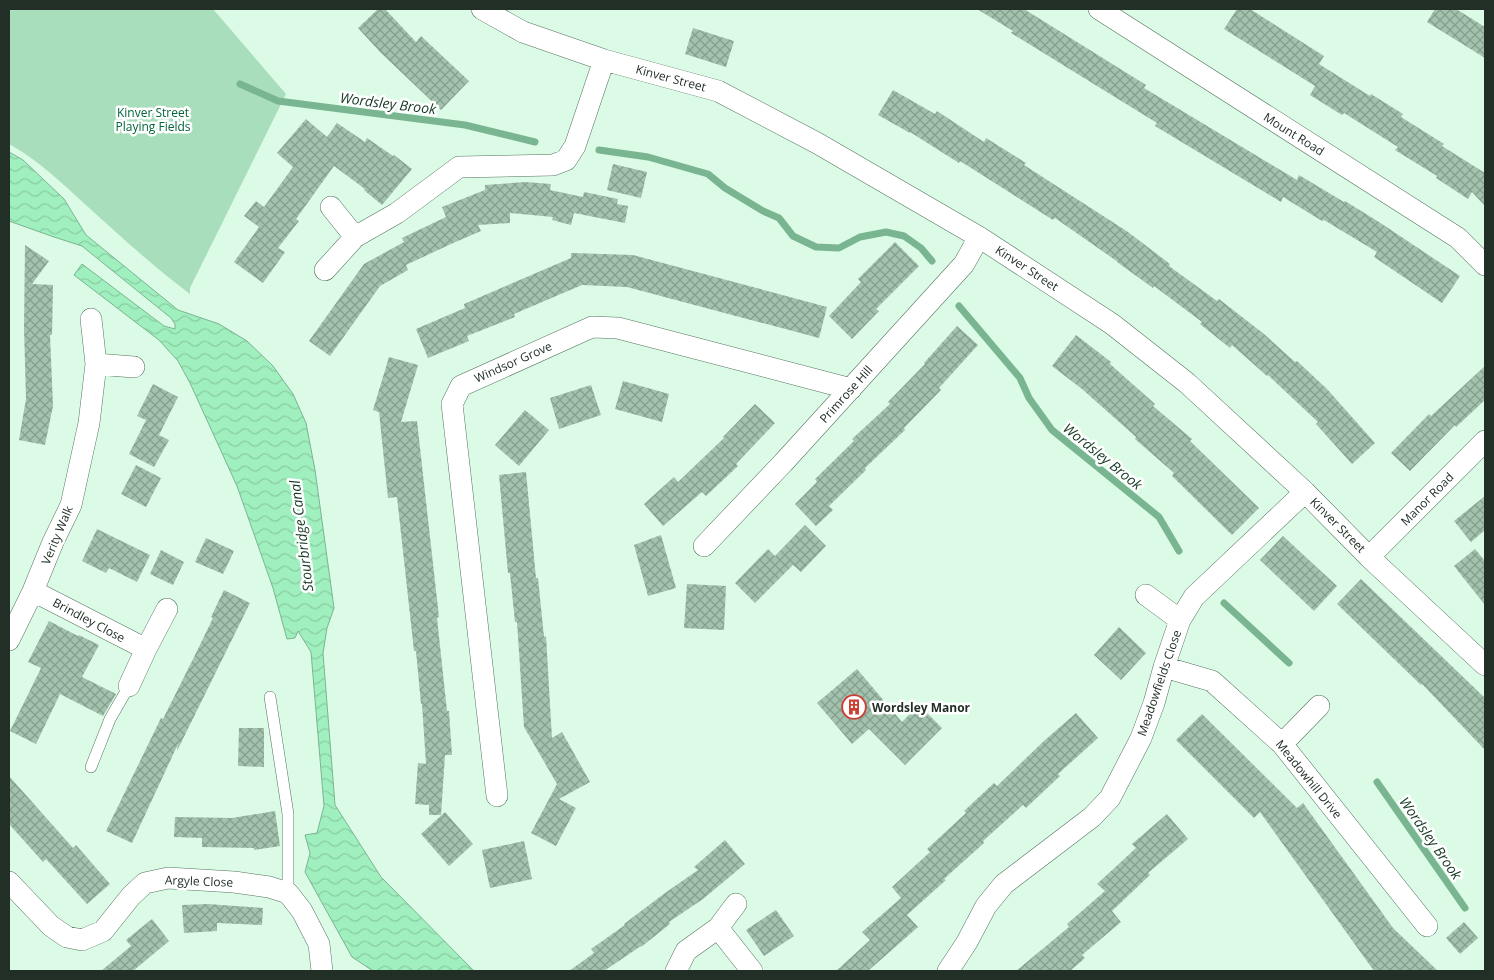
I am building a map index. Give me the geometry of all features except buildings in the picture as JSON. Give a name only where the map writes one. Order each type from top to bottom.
[{"type":"street","name":"Kinver Street","points":[[482,9],[523,32],[604,60],[718,91],[818,143],[979,237],[1112,324],[1187,383],[1305,492],[1369,557],[1485,664]]},
{"type":"street","name":"Mount Road","points":[[1098,9],[1458,238],[1485,265]]},
{"type":"street","points":[[325,270],[355,237],[397,214],[459,167],[553,166],[566,160],[575,146],[604,60]]},
{"type":"street","points":[[331,207],[355,237]]},
{"type":"street","name":"Primrose Hill","points":[[704,546],[851,389],[964,264],[979,237]]},
{"type":"street","name":"Verity Walk","points":[[9,640],[34,591],[53,542],[71,504],[89,423],[96,364],[91,319]]},
{"type":"street","name":"Windsor Grove","points":[[497,796],[452,404],[461,386],[592,327],[618,328],[851,389]]},
{"type":"street","points":[[96,364],[134,366]]},
{"type":"street","name":"Manor Road","points":[[1369,557],[1485,441]]},
{"type":"street","name":"Meadowfields Close","points":[[948,971],[967,942],[986,906],[1004,884],[1092,817],[1110,798],[1141,738],[1180,620],[1194,597],[1305,492]]},
{"type":"street","name":"Brindley Close","points":[[34,591],[146,650]]},
{"type":"street","points":[[1146,595],[1180,620]]},
{"type":"street","points":[[129,686],[167,609]]},
{"type":"street","name":"Meadowhill Drive","points":[[1164,666],[1212,681],[1282,744],[1427,926]]},
{"type":"street","points":[[1282,744],[1319,706]]},
{"type":"street","name":"Argyle Close","points":[[9,882],[51,926],[67,936],[82,940],[103,931],[131,896],[145,883],[168,878],[234,882],[288,892]]},
{"type":"street","points":[[288,892],[302,911],[319,944],[322,971]]},
{"type":"street","points":[[676,971],[686,951],[718,928],[736,904]]},
{"type":"street","points":[[718,928],[752,971]]},
{"type":"lane","points":[[91,767],[110,719],[129,686]]},
{"type":"lane","points":[[270,697],[288,814],[288,892]]},
{"type":"green space","name":"Kinver Street Playing Fields","points":[[9,9],[213,9],[286,94],[190,288],[190,294],[138,252],[50,173],[30,157],[9,144]]},
{"type":"water","name":"Stourbridge Canal","points":[[9,152],[23,160],[64,199],[86,235],[178,310],[219,324],[247,341],[273,366],[293,394],[306,423],[315,470],[334,608],[327,628],[323,653],[335,805],[381,877],[474,971],[373,971],[352,957],[305,872],[310,853],[305,835],[317,833],[324,806],[311,652],[298,631],[295,638],[287,639],[273,588],[237,486],[178,361],[159,340],[74,275],[82,264],[164,326],[175,329],[175,324],[171,318],[82,246],[9,221]]},
{"type":"waterway","name":"Wordsley Brook","points":[[240,84],[278,101],[465,125],[535,142]]},
{"type":"waterway","name":"Wordsley Brook","points":[[599,150],[648,157],[708,174],[725,188],[763,211],[779,218],[793,236],[816,247],[839,248],[860,237],[886,232],[904,236],[921,248],[932,261]]},
{"type":"waterway","name":"Wordsley Brook","points":[[959,306],[1020,378],[1029,398],[1052,430],[1159,517],[1179,551]]},
{"type":"waterway","name":"Wordsley Brook","points":[[1224,603],[1289,663]]},
{"type":"waterway","name":"Wordsley Brook","points":[[1377,782],[1465,908]]},
{"type":"place","name":"Wordsley Manor","points":[[854,707]]}]
